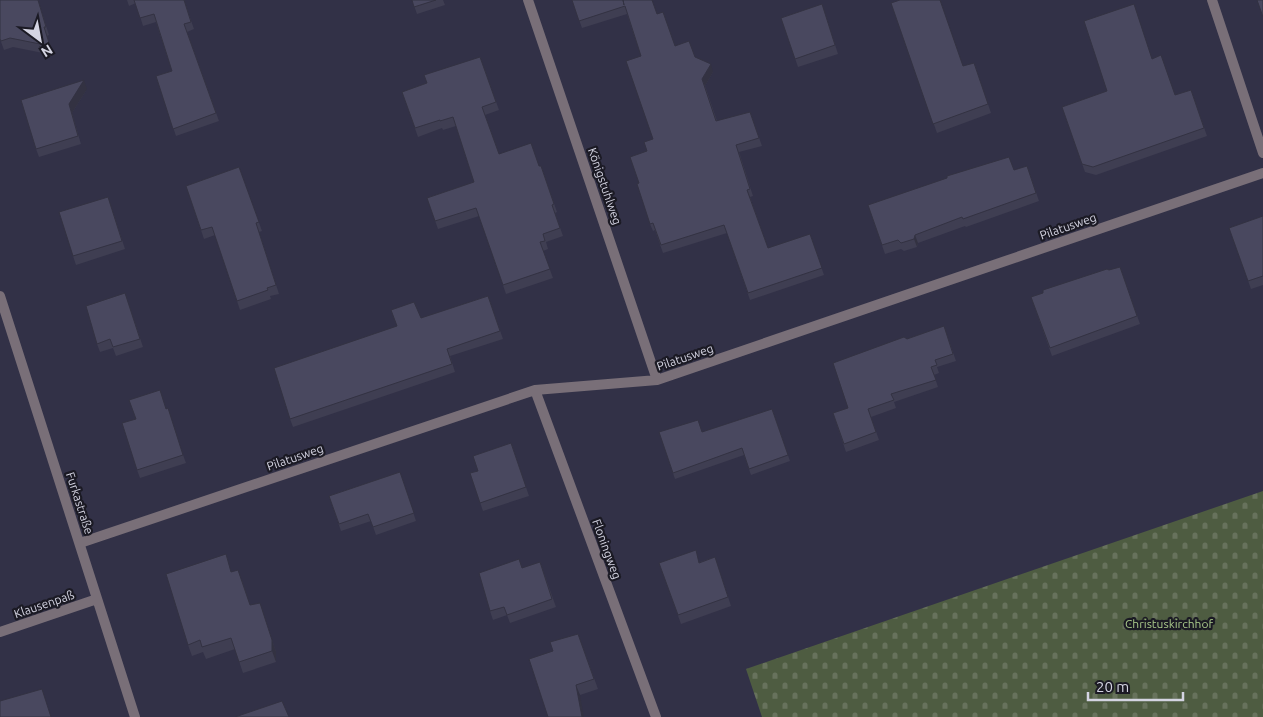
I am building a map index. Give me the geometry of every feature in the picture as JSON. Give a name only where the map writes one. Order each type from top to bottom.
[{"type":"street","name":"Königstuhlweg","points":[[528,0],[657,380]]},
{"type":"street","points":[[1212,0],[1263,153]]},
{"type":"street","name":"Pilatusweg","points":[[80,543],[535,390],[657,380],[1263,173]]},
{"type":"street","name":"Furkastraße","points":[[0,296],[136,717]]},
{"type":"street","name":"Floningweg","points":[[535,390],[656,717]]},
{"type":"street","name":"Klausenpaß","points":[[0,632],[97,599]]},
{"type":"green space","name":"Christuskirchhof","points":[[1263,491],[1263,717],[762,717],[746,669]]},
{"type":"building","points":[[0,0],[38,0],[50,46],[10,38],[1,41]]},
{"type":"building","points":[[134,0],[184,0],[191,22],[184,24],[216,113],[173,129],[156,76],[172,71],[154,14],[140,18]]},
{"type":"building","points":[[412,0],[436,0],[414,7]]},
{"type":"building","points":[[572,0],[652,0],[657,14],[663,12],[675,46],[689,41],[695,57],[711,64],[702,79],[716,121],[750,112],[759,138],[736,145],[750,189],[747,190],[768,248],[810,234],[822,268],[748,293],[724,225],[661,245],[653,223],[650,224],[630,157],[647,151],[644,142],[653,139],[626,61],[641,56],[625,6],[579,21]]},
{"type":"building","points":[[900,0],[940,0],[963,66],[974,63],[988,104],[933,124],[891,3]]},
{"type":"building","points":[[1257,0],[1263,0],[1263,17]]},
{"type":"building","points":[[822,4],[835,45],[795,59],[781,18]]},
{"type":"building","points":[[1134,4],[1152,59],[1161,55],[1175,95],[1191,90],[1204,128],[1093,167],[1082,164],[1062,107],[1107,91],[1084,21]]},
{"type":"building","points":[[480,57],[496,102],[482,107],[499,154],[531,143],[554,204],[552,205],[560,228],[543,234],[545,241],[540,242],[550,269],[503,285],[476,208],[435,221],[427,198],[474,182],[453,117],[415,128],[402,92],[427,83],[424,75]]},
{"type":"building","points":[[84,80],[69,104],[78,136],[36,149],[21,100]]},
{"type":"building","points":[[1009,157],[1014,170],[1027,166],[1036,193],[963,219],[962,217],[915,235],[914,239],[901,243],[898,240],[882,245],[868,205],[947,178],[947,176]]},
{"type":"building","points":[[239,167],[259,222],[256,223],[276,285],[267,288],[268,290],[237,301],[212,227],[201,230],[186,186]]},
{"type":"building","points":[[108,197],[122,241],[73,256],[59,212]]},
{"type":"building","points":[[1263,216],[1263,276],[1248,281],[1229,228]]},
{"type":"building","points":[[1120,267],[1137,316],[1050,348],[1031,297],[1043,293],[1043,290],[1107,269]]},
{"type":"building","points":[[125,293],[140,339],[113,347],[110,339],[97,344],[86,306]]},
{"type":"building","points":[[488,296],[500,331],[447,349],[452,364],[290,419],[274,368],[397,326],[391,310],[414,302],[421,318]]},
{"type":"building","points":[[944,326],[953,354],[935,360],[937,365],[931,367],[936,380],[891,394],[894,400],[868,409],[876,432],[844,444],[833,413],[848,408],[833,363],[904,337],[907,339]]},
{"type":"building","points":[[160,390],[166,409],[168,408],[183,455],[137,470],[122,423],[136,419],[129,400]]},
{"type":"building","points":[[772,409],[788,455],[749,469],[742,448],[673,473],[659,432],[698,420],[702,432]]},
{"type":"building","points":[[511,443],[526,487],[480,503],[470,473],[478,471],[473,456]]},
{"type":"building","points":[[400,472],[414,513],[373,527],[368,514],[339,524],[329,496]]},
{"type":"building","points":[[696,550],[699,563],[715,557],[728,597],[678,615],[659,563]]},
{"type":"building","points":[[226,554],[231,572],[238,570],[250,605],[260,603],[272,640],[272,651],[239,662],[231,638],[202,647],[200,640],[188,645],[166,574]]},
{"type":"building","points":[[519,559],[522,568],[540,562],[552,599],[507,615],[504,607],[490,611],[479,573]]},
{"type":"building","points":[[578,634],[594,679],[576,685],[582,717],[548,717],[529,659],[553,651],[550,642]]},
{"type":"building","points":[[42,689],[51,717],[0,717],[0,701]]},
{"type":"building","points":[[282,701],[289,717],[235,717]]}]
